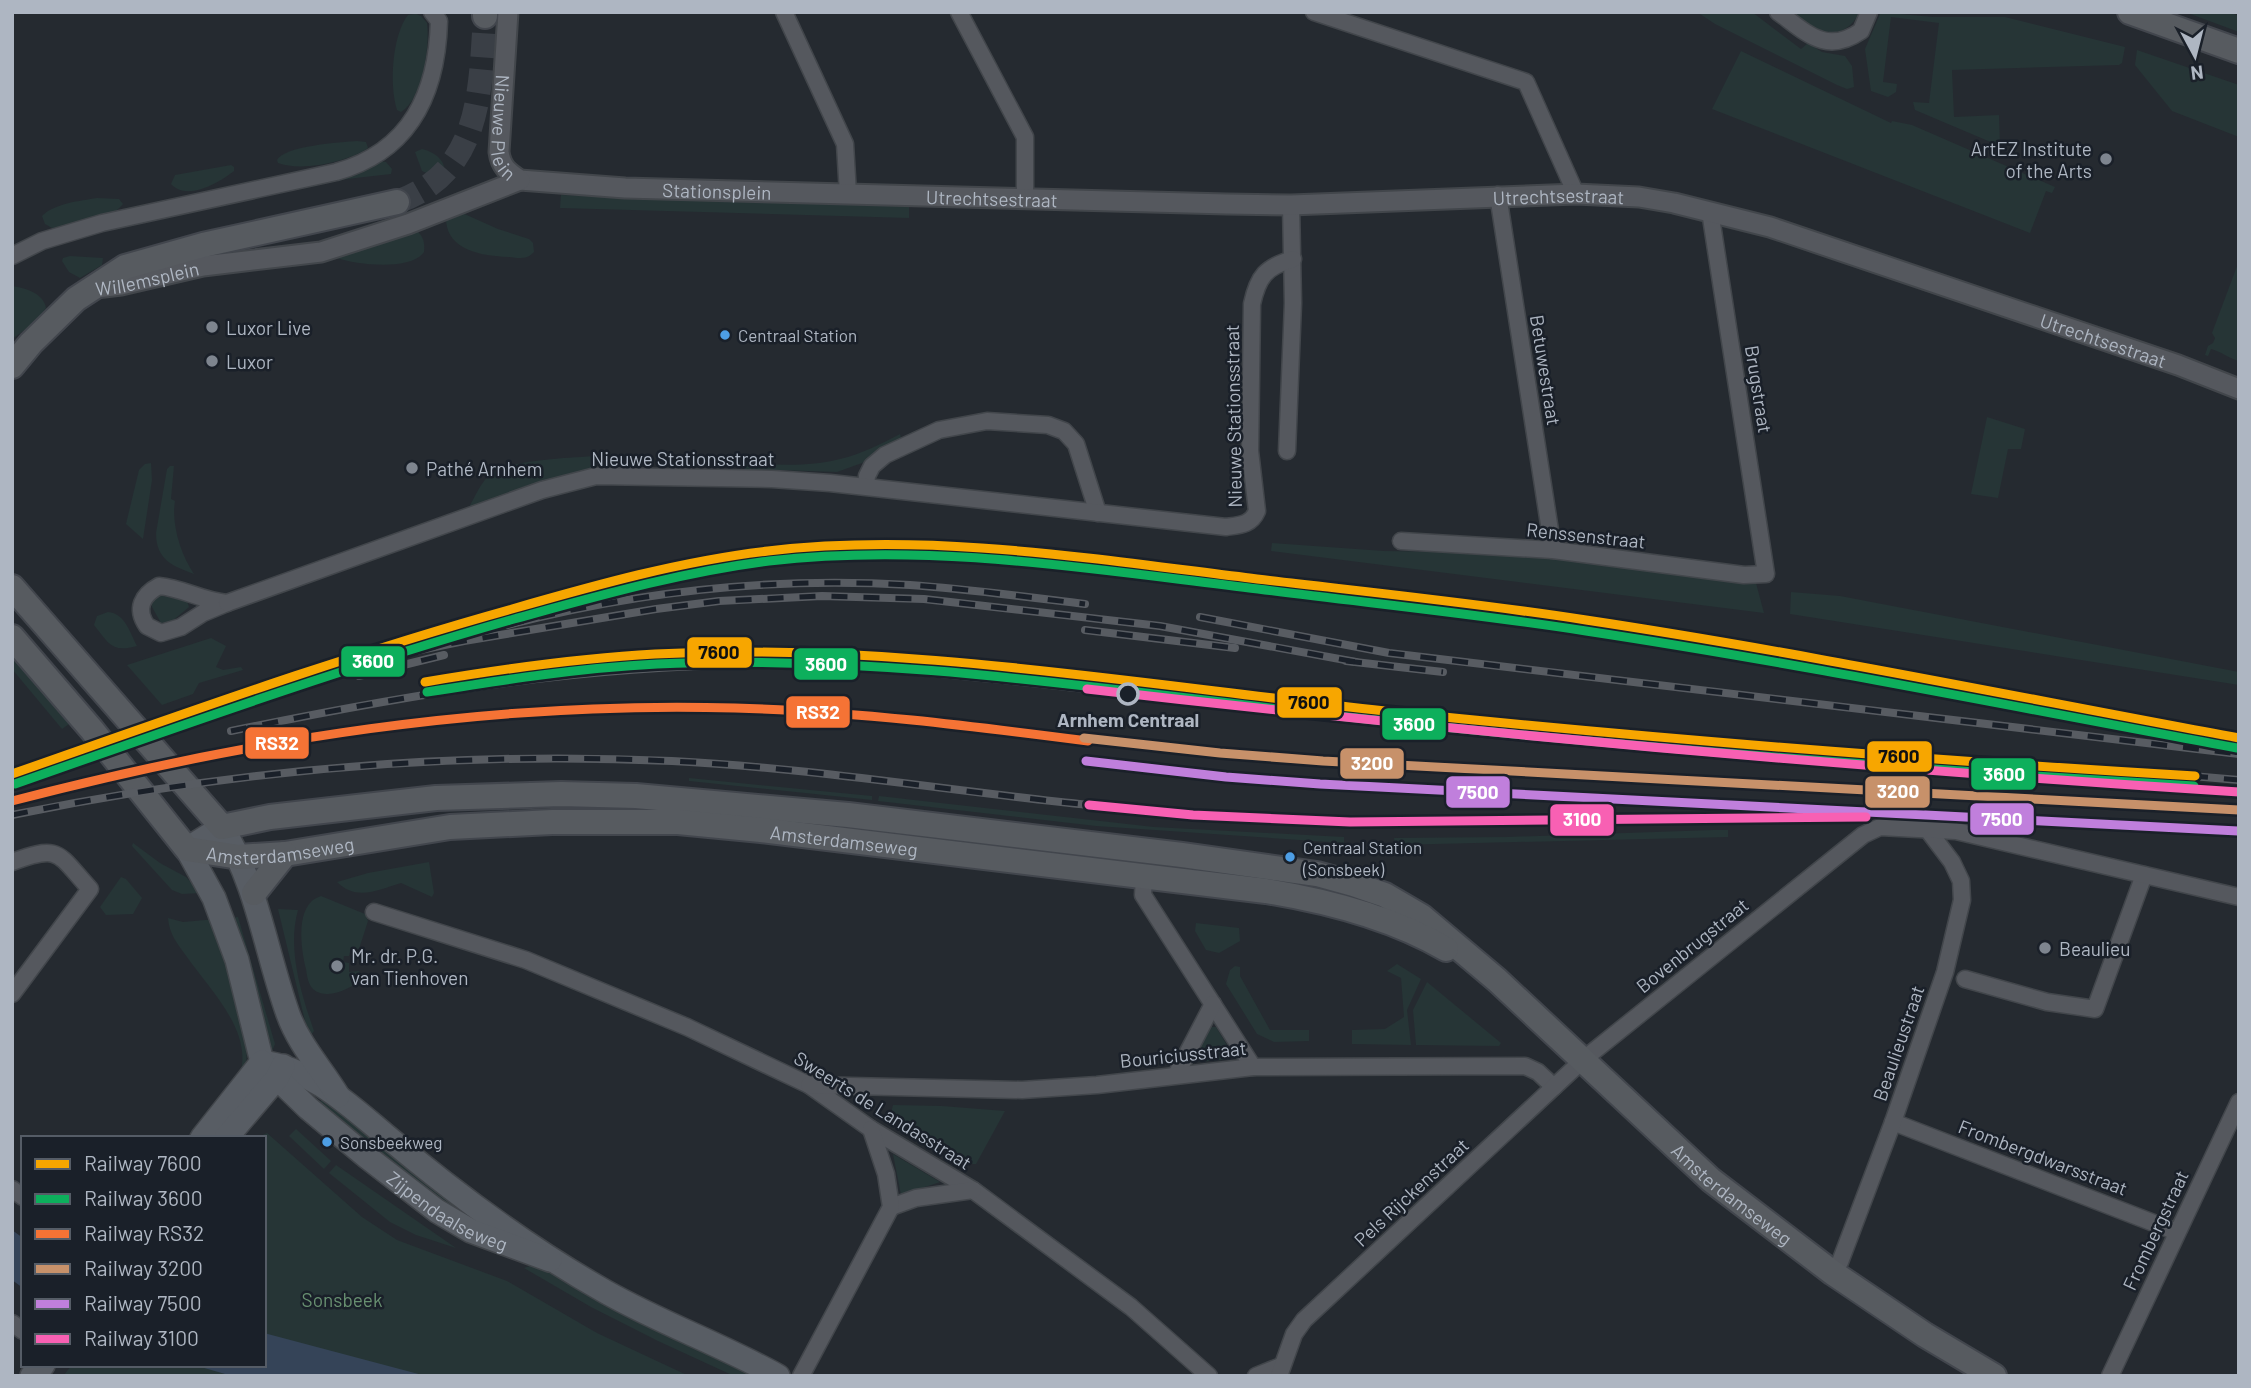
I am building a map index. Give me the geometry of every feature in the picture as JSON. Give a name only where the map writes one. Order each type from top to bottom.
[{"type":"main road","points":[[2130,12],[2239,51]]},
{"type":"main road","name":"Willemsplein","points":[[12,366],[31,343],[83,294],[125,267],[160,255],[397,202]]},
{"type":"main road","points":[[12,587],[222,827]]},
{"type":"main road","points":[[12,637],[92,730],[187,849],[214,898],[277,1065]]},
{"type":"main road","name":"Amsterdamseweg","points":[[187,849],[222,827],[270,817],[436,798],[586,794],[748,804],[1168,853],[1317,874],[1353,884],[1385,895],[1421,916],[1584,1059],[1711,1180],[1833,1273],[1925,1335],[1994,1376]]},
{"type":"main road","name":"Amsterdamseweg","points":[[187,849],[239,857],[285,854],[450,827],[552,822],[641,821],[761,830],[1144,886],[1277,893],[1310,898],[1360,912],[1433,942],[1497,980]]},
{"type":"main road","name":"Zijpendaalseweg","points":[[222,827],[239,857],[254,893],[288,1015],[300,1042],[338,1096]]},
{"type":"main road","points":[[1144,886],[1168,853]]},
{"type":"main road","points":[[254,893],[285,854]]},
{"type":"main road","name":"Zijpendaalseweg","points":[[288,1015],[277,1065],[299,1100],[403,1187],[459,1225],[550,1260]]},
{"type":"main road","points":[[228,1136],[249,1110],[277,1065]]},
{"type":"main road","points":[[204,1136],[277,1065]]},
{"type":"main road","name":"Zijpendaalseweg","points":[[277,1065],[338,1096],[487,1217],[550,1260],[640,1309],[746,1358],[778,1376]]},
{"type":"main road","points":[[249,1110],[275,1099],[299,1100]]},
{"type":"street","points":[[12,256],[42,241],[102,223],[356,166],[369,160],[401,135],[418,111],[435,66],[439,20],[432,12]]},
{"type":"street","points":[[784,12],[845,144],[848,194]]},
{"type":"street","points":[[959,12],[1025,136],[1025,199]]},
{"type":"street","points":[[1314,12],[1526,82],[1576,194]]},
{"type":"street","points":[[1778,12],[1809,35],[1837,43],[1861,31],[1869,12]]},
{"type":"street","name":"Nieuwe Plein","points":[[492,13],[507,57],[501,104],[501,163],[520,180]]},
{"type":"street","name":"Stationsplein","points":[[520,180],[607,187],[915,197]]},
{"type":"street","name":"Nieuwe Plein","points":[[471,200],[520,180]]},
{"type":"street","name":"Utrechtsestraat","points":[[915,197],[1291,205],[1498,195],[1576,194],[1639,197],[1710,211],[1782,231],[2178,365],[2239,389]]},
{"type":"street","name":"Betuwestraat","points":[[1498,195],[1553,550]]},
{"type":"street","name":"Willemsplein","points":[[83,294],[203,266],[321,252],[471,200]]},
{"type":"street","points":[[1287,451],[1293,259],[1291,205]]},
{"type":"street","name":"Brugstraat","points":[[1710,211],[1766,574]]},
{"type":"street","name":"Nieuwe Stationsstraat","points":[[227,603],[159,586],[143,598],[141,615],[146,626],[154,632],[169,632],[227,603],[542,490],[596,476],[772,479],[866,486],[1226,527],[1246,524],[1254,519],[1257,511],[1250,451],[1252,303],[1263,273],[1277,263],[1293,259]]},
{"type":"street","points":[[866,486],[872,466],[885,455],[939,430],[987,421],[1048,425],[1064,431],[1076,444],[1097,513]]},
{"type":"street","name":"Renssenstraat","points":[[1401,541],[1553,550],[1744,575],[1766,574]]},
{"type":"street","name":"Bovenbrugstraat","points":[[1584,1059],[1863,835],[1880,827],[1956,831],[2239,897]]},
{"type":"street","name":"Beaulieustraat","points":[[1833,1273],[1840,1262],[1893,1122],[1945,972],[1962,900],[1961,881],[1952,862],[1927,829]]},
{"type":"street","points":[[12,862],[39,852],[50,852],[61,857],[90,889],[12,994]]},
{"type":"street","points":[[1965,979],[2047,1002],[2095,1009],[2144,875]]},
{"type":"street","points":[[1144,886],[1253,1068]]},
{"type":"street","name":"Sweerts de Landasstraat","points":[[374,912],[526,960],[687,1027],[809,1084],[871,1129],[973,1190],[1131,1307],[1209,1376]]},
{"type":"street","points":[[1176,1075],[1213,1004]]},
{"type":"street","name":"Pels Rijckenstraat","points":[[1256,1376],[1280,1371],[1294,1334],[1304,1320],[1584,1059]]},
{"type":"street","name":"Bouriciusstraat","points":[[809,1084],[1021,1090],[1097,1085],[1253,1068],[1525,1066],[1538,1072],[1554,1087]]},
{"type":"street","name":"Frombergstraat","points":[[2110,1376],[2239,1102]]},
{"type":"street","name":"Frombergdwarsstraat","points":[[1893,1122],[2178,1232]]},
{"type":"street","points":[[801,1376],[891,1207],[886,1174],[871,1129]]},
{"type":"street","points":[[891,1207],[916,1198],[973,1190]]},
{"type":"green space","points":[[1697,12],[1752,12],[1801,49],[1808,43],[1822,52],[1845,56],[1852,66],[1854,87],[1847,89],[1837,85],[1715,24]]},
{"type":"green space","points":[[1792,12],[1860,12],[1845,29],[1828,32],[1810,25]]},
{"type":"green space","points":[[2185,12],[2229,12],[2239,16],[2239,32]]},
{"type":"green space","points":[[416,14],[427,23],[426,58],[415,96],[401,112],[397,110],[393,88],[395,48],[408,15]]},
{"type":"green space","points":[[1880,14],[1933,17],[2005,17],[2125,47],[2122,63],[2119,65],[1952,70],[1954,117],[1999,115],[2000,146],[1915,110],[1913,102],[1929,103],[1939,23],[1891,17],[1883,82],[1897,84],[1896,92],[1888,97],[1871,91],[1865,49]]},
{"type":"green space","points":[[2137,50],[2239,85],[2239,137],[2172,111],[2135,65]]},
{"type":"green space","points":[[1741,51],[1891,123],[1912,125],[2055,187],[2052,193],[2046,191],[2030,233],[1712,109]]},
{"type":"green space","points":[[366,142],[368,148],[337,161],[311,166],[288,166],[278,163],[277,160],[290,151],[301,148]]},
{"type":"green space","points":[[422,149],[441,160],[444,169],[440,179],[422,171],[415,152]]},
{"type":"green space","points":[[379,161],[386,162],[392,169],[391,174],[347,179],[98,231]]},
{"type":"green space","points":[[231,165],[234,171],[221,180],[194,191],[178,189],[171,184],[175,175]]},
{"type":"green space","points":[[561,195],[909,206],[909,218],[560,208]]},
{"type":"green space","points":[[97,198],[119,199],[123,204],[111,214],[94,220],[59,228],[45,224],[42,216],[54,208]]},
{"type":"green space","points":[[460,212],[529,239],[533,243],[534,252],[519,258],[478,253],[459,245],[452,238],[446,218]]},
{"type":"green space","points":[[415,229],[423,239],[424,252],[408,262],[383,265],[337,258],[336,255]]},
{"type":"green space","points":[[70,256],[103,258],[102,265],[80,278],[69,272],[62,261]]},
{"type":"green space","points":[[2239,261],[2239,361],[2211,349],[2208,356],[2205,355],[2215,338],[2212,333]]},
{"type":"green space","points":[[12,286],[38,295],[46,308],[36,322],[12,339]]},
{"type":"green space","points":[[1987,417],[2025,429],[2021,449],[2008,449],[1998,498],[1971,494]]},
{"type":"green space","points":[[900,434],[902,442],[882,450],[862,463],[837,472],[744,469],[747,463],[782,465],[829,462],[863,452]]},
{"type":"green space","points":[[600,456],[593,469],[468,509],[485,480],[501,469],[543,460]]},
{"type":"green space","points":[[151,463],[152,480],[143,539],[126,524],[139,470],[145,464]]},
{"type":"green space","points":[[174,466],[171,499],[175,501],[176,529],[181,549],[194,574],[167,561],[157,542],[156,533],[167,469]]},
{"type":"green space","points":[[1272,543],[1384,551],[1526,553],[1756,583],[1764,613],[1271,551]]},
{"type":"green space","points":[[1791,592],[1840,596],[2239,672],[2239,685],[1790,614]]},
{"type":"green space","points":[[158,595],[187,601],[189,607],[171,622],[161,623],[152,607],[152,600]]},
{"type":"green space","points":[[108,612],[123,620],[137,646],[116,647],[104,637],[94,625],[97,616]]},
{"type":"green space","points":[[211,638],[226,646],[216,667],[223,670],[241,667],[243,670],[199,683],[193,694],[162,705],[127,665]]},
{"type":"green space","points":[[12,658],[69,724],[62,729],[12,669]]},
{"type":"green space","points":[[689,778],[872,796],[872,800],[689,781]]},
{"type":"green space","points":[[879,796],[1154,827],[1344,837],[1344,843],[1096,826],[878,801]]},
{"type":"green space","points":[[1728,830],[1728,837],[1395,845],[1394,838],[1507,837]]},
{"type":"green space","points":[[133,843],[160,863],[186,877],[201,893],[182,894],[172,890],[132,846]]},
{"type":"green space","points":[[429,862],[434,893],[432,897],[401,883],[361,893],[345,888],[337,882],[368,873]]},
{"type":"green space","points":[[121,877],[126,879],[142,898],[133,914],[106,915],[100,907]]},
{"type":"green space","points":[[321,896],[365,914],[368,921],[359,949],[351,948],[349,956],[344,956],[343,962],[349,963],[349,972],[359,971],[363,980],[333,994],[320,993],[311,987],[302,950],[303,917],[312,901]]},
{"type":"green space","points":[[278,909],[298,910],[295,955],[300,986],[314,1031],[311,1035],[305,1021]]},
{"type":"green space","points":[[238,917],[275,1044],[272,1051],[229,918]]},
{"type":"green space","points":[[168,918],[183,922],[216,919],[247,1049],[246,1067],[240,1074],[242,1058],[235,1027],[217,997],[177,944]]},
{"type":"green space","points":[[1196,923],[1239,928],[1240,941],[1219,953],[1206,950],[1195,931]]},
{"type":"green space","points":[[1397,964],[1421,979],[1407,1010],[1411,1045],[1352,1044],[1352,1030],[1385,1029],[1404,1017],[1401,978],[1387,971]]},
{"type":"green space","points":[[1235,966],[1240,967],[1240,976],[1270,1030],[1309,1030],[1309,1041],[1274,1042],[1257,1034],[1226,984],[1230,970]]},
{"type":"green space","points":[[1427,982],[1501,1043],[1499,1046],[1416,1045],[1413,1010]]},
{"type":"green space","points":[[1210,1027],[1216,1027],[1233,1055],[1230,1059],[1199,1062],[1196,1057]]},
{"type":"green space","points":[[324,1098],[477,1216],[474,1226],[317,1104]]},
{"type":"green space","points":[[893,1105],[1005,1111],[976,1164],[973,1164],[891,1113]]},
{"type":"green space","points":[[296,1129],[331,1161],[324,1169],[289,1136]]},
{"type":"green space","name":"Sonsbeek","points":[[267,1133],[362,1217],[397,1240],[507,1281],[597,1333],[689,1376],[63,1376],[70,1367],[266,1367],[266,1136],[260,1136]]},
{"type":"green space","points":[[893,1154],[940,1182],[901,1195]]},
{"type":"green space","points":[[336,1165],[456,1248],[416,1235],[390,1222],[329,1173]]},
{"type":"green space","points":[[536,1264],[758,1376],[734,1376],[658,1341],[591,1307],[524,1268]]},
{"type":"water","points":[[12,1230],[21,1237],[21,1287],[12,1280]]},
{"type":"water","points":[[266,1334],[426,1376],[232,1376],[201,1367],[266,1367]]},
{"type":"tunnel","points":[[397,202],[425,189],[445,171],[460,150],[471,127],[481,73],[485,16]]},
{"type":"railway","points":[[508,625],[657,595],[809,583],[910,585],[1085,604]]},
{"type":"railway","points":[[357,663],[464,641],[656,609],[719,601],[822,596],[924,599],[1160,626],[1356,662]]},
{"type":"railway","points":[[1200,617],[1389,653],[2239,754]]},
{"type":"railway","points":[[1085,630],[1235,648]]},
{"type":"railway","points":[[359,676],[444,655]]},
{"type":"railway","points":[[222,701],[366,661]]},
{"type":"railway","points":[[1346,661],[1443,672]]},
{"type":"railway","points":[[231,731],[488,685],[684,667],[834,667],[918,672],[1087,689]]},
{"type":"railway","points":[[12,815],[93,800],[258,776],[423,762],[506,759],[724,764],[1089,805]]},
{"type":"railway","points":[[2192,776],[2239,780]]},
{"type":"rail line","name":"7600","points":[[12,774],[323,667],[449,627],[607,583],[735,555],[829,546],[890,545],[952,546],[1074,556],[1545,614],[1832,661],[2239,738]]},
{"type":"rail line","name":"3600","points":[[15,784],[263,698],[514,619],[704,571],[769,561],[830,556],[892,555],[1014,561],[1545,625],[1831,672],[2237,748]]},
{"type":"rail line","name":"7600","points":[[425,682],[540,665],[655,654],[838,654],[1021,668],[1385,711],[1587,731],[1891,756],[2195,776]]},
{"type":"rail line","name":"3600","points":[[427,692],[541,675],[657,664],[747,662],[838,665],[1018,679],[1376,720],[1580,740],[1887,766],[2194,786]]},
{"type":"rail line","name":"3100","points":[[1087,689],[1662,748],[2239,792]]},
{"type":"rail line","name":"RS32","points":[[12,801],[191,759],[280,742],[460,718],[551,711],[643,707],[823,712],[1088,741]]},
{"type":"rail line","name":"3200","points":[[1084,738],[1323,761],[2239,810]]},
{"type":"rail line","name":"7500","points":[[1086,761],[1226,777],[1320,784],[2238,831]]},
{"type":"rail line","name":"3100","points":[[1089,805],[1193,815],[1350,822],[1866,817]]},
{"type":"place","name":"ArtEZ Institute of the Arts","points":[[2106,159]]},
{"type":"place","name":"Luxor Live","points":[[212,327]]},
{"type":"place","name":"Centraal Station","points":[[725,335]]},
{"type":"place","name":"Luxor","points":[[212,361]]},
{"type":"place","name":"Pathé Arnhem","points":[[412,468]]},
{"type":"place","name":"Arnhem Centraal","points":[[1128,694]]},
{"type":"place","name":"Centraal Station (Sonsbeek)","points":[[1290,857]]},
{"type":"place","name":"Beaulieu","points":[[2045,948]]},
{"type":"place","name":"Mr. dr. P.G. van Tienhoven","points":[[337,966]]},
{"type":"place","name":"Sonsbeekweg","points":[[327,1142]]}]
